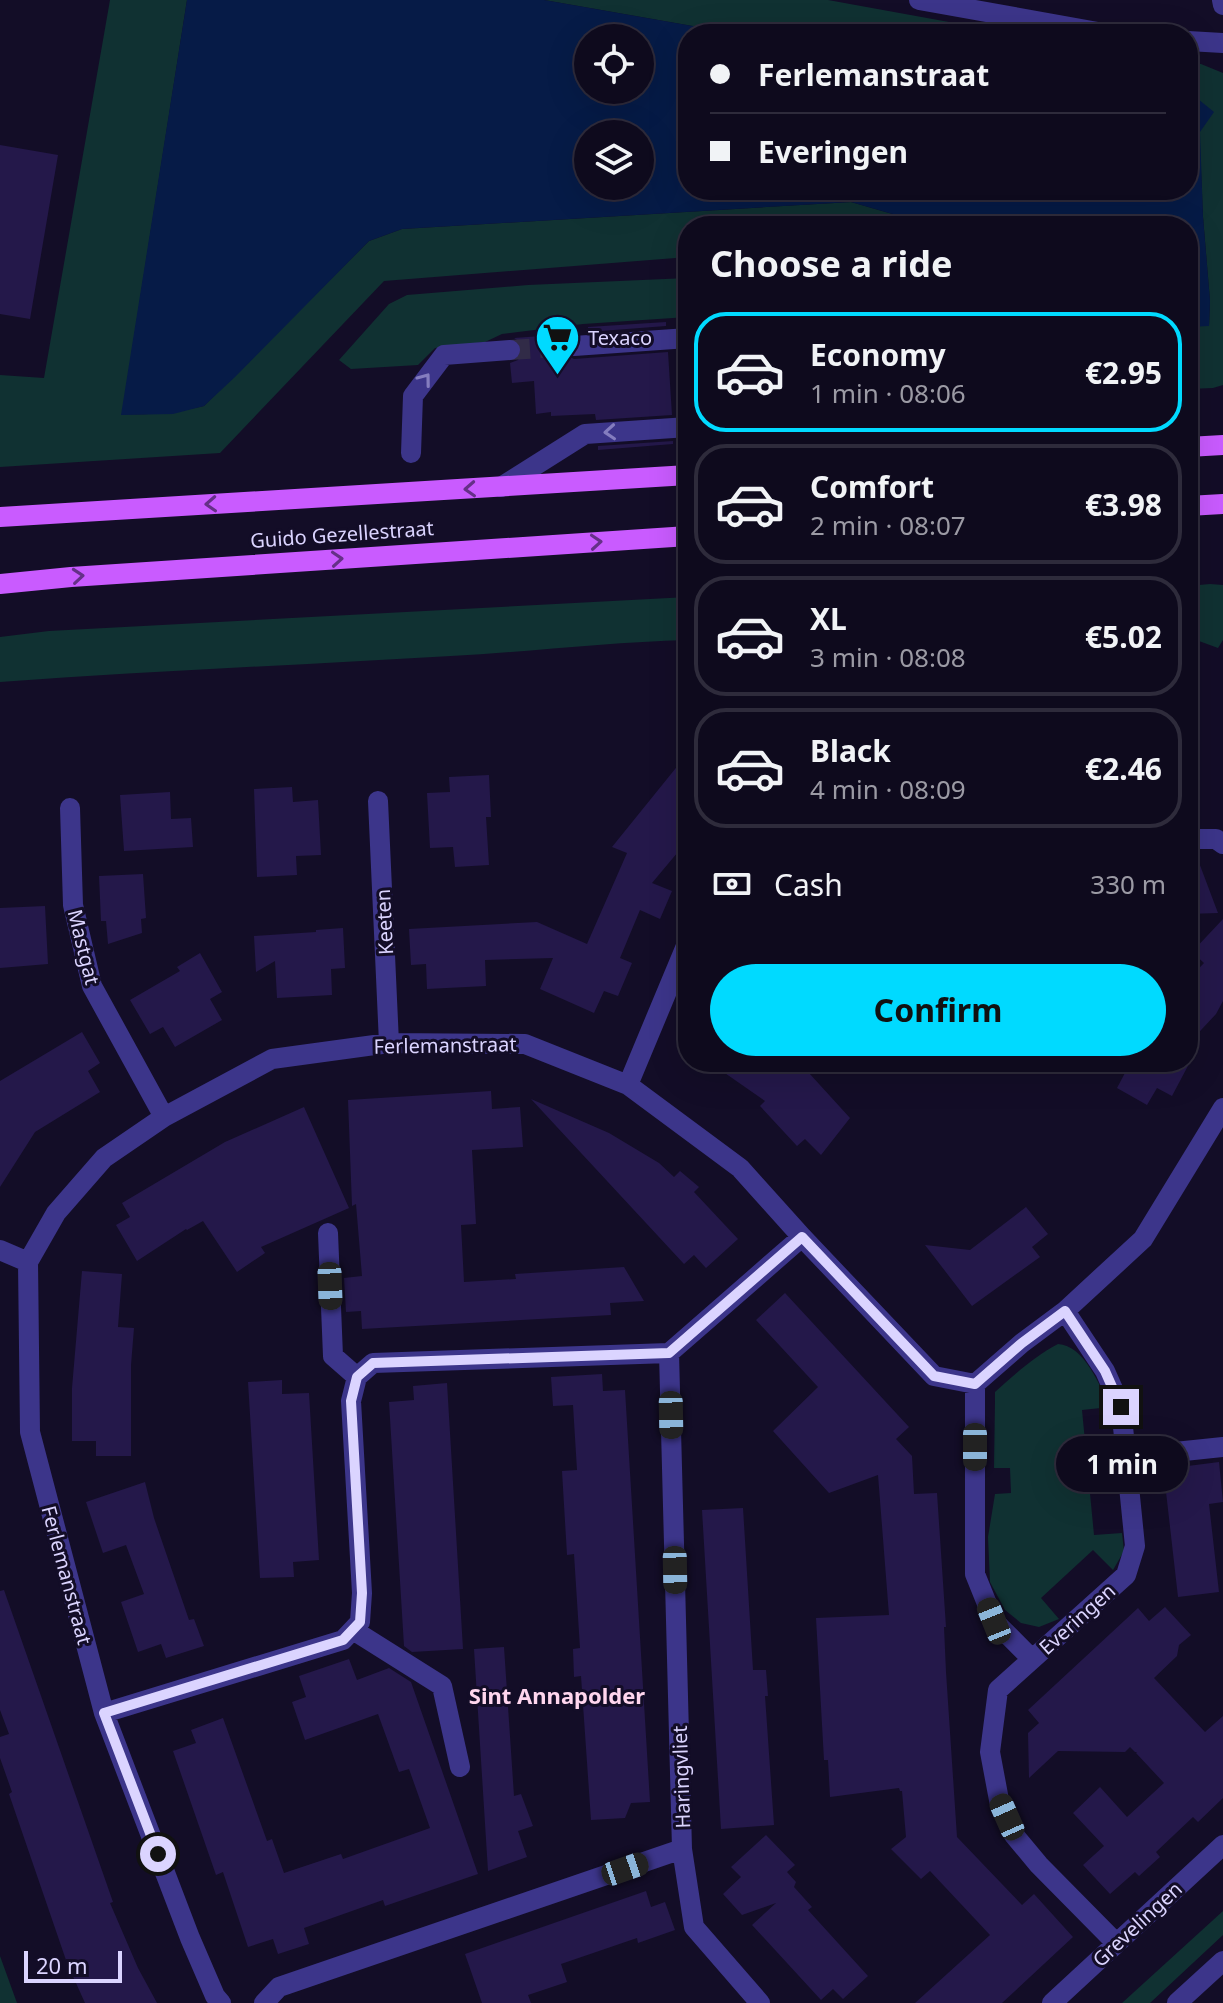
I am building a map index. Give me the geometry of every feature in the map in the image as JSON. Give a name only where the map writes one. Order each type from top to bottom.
[{"type":"main road","points":[[1198,446],[1223,445]]},
{"type":"main road","name":"Guido Gezellestraat","points":[[0,517],[678,476]]},
{"type":"main road","points":[[1198,505],[1223,504]]},
{"type":"main road","name":"Guido Gezellestraat","points":[[0,584],[86,575],[678,537]]},
{"type":"street","points":[[919,0],[1053,24]]},
{"type":"street","points":[[1198,42],[1223,43]]},
{"type":"street","points":[[574,346],[678,339]]},
{"type":"street","points":[[411,453],[413,396],[444,355],[510,350]]},
{"type":"street","points":[[501,487],[585,434],[678,428]]},
{"type":"street","name":"Keeten","points":[[378,801],[389,1043]]},
{"type":"street","name":"Mastgat","points":[[70,808],[73,905],[92,986],[164,1117]]},
{"type":"street","points":[[1198,839],[1216,839],[1223,844]]},
{"type":"street","points":[[628,1085],[678,965]]},
{"type":"street","name":"Ferlemanstraat","points":[[221,2003],[215,1996],[190,1938],[104,1713],[30,1432],[28,1262],[56,1213],[104,1158],[164,1117],[272,1059],[389,1043],[525,1044],[628,1085],[740,1168],[934,1376],[975,1384]]},
{"type":"street","points":[[975,1384],[1065,1311],[1143,1239],[1223,1108]]},
{"type":"street","points":[[328,1233],[333,1356],[357,1377]]},
{"type":"street","points":[[104,1713],[343,1640],[360,1622],[362,1593],[351,1401],[357,1377],[373,1363],[669,1353],[802,1237]]},
{"type":"street","points":[[0,1250],[28,1262]]},
{"type":"street","name":"Everingen","points":[[1065,1311],[1105,1371],[1121,1407],[1135,1546],[1126,1575],[998,1690],[990,1752],[999,1800],[1014,1835],[1039,1865],[1116,1943]]},
{"type":"street","name":"Haringvliet","points":[[264,2003],[279,1987],[682,1849],[669,1353]]},
{"type":"street","name":"Everingen","points":[[975,1384],[975,1574],[994,1621],[1032,1659]]},
{"type":"street","points":[[1127,1457],[1223,1447]]},
{"type":"street","points":[[353,1630],[442,1686],[460,1767]]},
{"type":"street","name":"Grevelingen","points":[[1052,2003],[1223,1845]]},
{"type":"street","points":[[682,1849],[694,1927],[760,2003]]},
{"type":"street","points":[[1177,2003],[1223,1961]]},
{"type":"green space","points":[[110,0],[187,0],[122,414],[163,413],[204,406],[369,241],[402,229],[851,202],[897,216],[678,216],[678,258],[384,281],[220,453],[0,467],[0,375],[44,378]]},
{"type":"green space","points":[[544,0],[828,0],[960,24],[681,24]]},
{"type":"green space","points":[[1198,64],[1223,73],[1223,385],[1198,389],[1198,326],[1209,325],[1210,301],[1203,217]]},
{"type":"green space","points":[[678,278],[678,318],[583,324],[502,334],[485,342],[435,348],[418,365],[351,369],[339,360],[389,304],[407,295],[528,285]]},
{"type":"green space","points":[[1198,585],[1223,585],[1223,640],[1218,648],[1198,641]]},
{"type":"green space","points":[[678,598],[678,641],[0,682],[0,637],[49,631]]},
{"type":"green space","points":[[1058,1344],[1076,1351],[1083,1359],[1110,1407],[1082,1410],[1094,1535],[1122,1533],[1124,1551],[1113,1570],[1093,1550],[1041,1598],[1059,1619],[1039,1627],[1021,1623],[1005,1610],[990,1582],[988,1537],[995,1494],[1011,1493],[1010,1468],[994,1468],[995,1392],[1033,1360]]},
{"type":"green space","points":[[1223,1911],[1223,1935],[1150,2003],[1122,2003]]},
{"type":"green space","points":[[0,1956],[17,2003],[0,2003]]},
{"type":"water","points":[[187,0],[544,0],[681,24],[678,24],[678,200],[1198,200],[1198,99],[1214,112],[1200,132],[1209,326],[1198,327],[1198,216],[897,216],[851,202],[402,229],[369,241],[204,406],[173,414],[121,415]]},
{"type":"building","points":[[0,145],[58,155],[30,319],[0,314]]},
{"type":"building","points":[[666,322],[666,326],[588,332],[588,327]]},
{"type":"building","points":[[569,334],[561,348],[564,354],[574,359],[668,352],[672,415],[596,420],[595,414],[536,414],[534,381],[512,383],[510,363],[518,360],[523,350],[514,338]]},
{"type":"building","points":[[673,441],[673,444],[598,450],[598,446]]},
{"type":"building","points":[[678,765],[678,852],[652,883],[672,891],[660,919],[640,910],[620,958],[632,963],[618,996],[604,991],[594,1013],[540,989],[553,958],[485,960],[486,986],[427,989],[426,964],[411,965],[409,929],[537,922],[587,944],[627,853],[612,847]]},
{"type":"building","points":[[489,775],[491,817],[486,817],[489,865],[455,867],[453,847],[430,848],[427,793],[450,792],[449,777]]},
{"type":"building","points":[[292,787],[293,802],[318,800],[321,855],[296,856],[297,875],[257,877],[254,789]]},
{"type":"building","points":[[170,792],[171,819],[191,818],[193,847],[124,851],[120,795]]},
{"type":"building","points":[[1198,860],[1218,913],[1198,914]]},
{"type":"building","points":[[143,874],[146,918],[141,919],[142,933],[108,944],[106,921],[101,921],[99,876]]},
{"type":"building","points":[[45,906],[48,964],[0,968],[0,908]]},
{"type":"building","points":[[1223,919],[1223,1001],[1216,1014],[1198,1033],[1198,969],[1204,963],[1198,958],[1198,946]]},
{"type":"building","points":[[343,928],[345,968],[331,969],[332,995],[277,998],[275,961],[256,972],[254,936]]},
{"type":"building","points":[[200,953],[222,992],[210,999],[222,1020],[175,1047],[163,1027],[150,1034],[130,1000],[180,971],[177,967]]},
{"type":"building","points":[[82,1032],[100,1063],[88,1071],[100,1092],[35,1132],[0,1187],[0,1081]]},
{"type":"building","points":[[723,1072],[808,1072],[850,1118],[821,1155],[805,1139],[797,1146],[760,1106],[765,1101]]},
{"type":"building","points":[[1125,1072],[1185,1072],[1172,1096],[1157,1088],[1147,1105],[1117,1088]]},
{"type":"building","points":[[491,1091],[492,1109],[520,1107],[523,1147],[472,1150],[476,1224],[461,1225],[464,1282],[516,1279],[515,1274],[624,1267],[644,1301],[610,1303],[611,1315],[362,1329],[361,1311],[346,1312],[344,1278],[362,1276],[356,1204],[352,1206],[348,1100]]},
{"type":"building","points":[[531,1099],[609,1133],[659,1163],[674,1177],[680,1171],[699,1187],[694,1192],[738,1239],[706,1268],[694,1255],[684,1264]]},
{"type":"building","points":[[304,1107],[349,1208],[261,1247],[265,1253],[237,1272],[203,1221],[137,1261],[116,1225],[130,1217],[122,1203],[225,1142]]},
{"type":"building","points":[[1026,1207],[1048,1234],[1032,1247],[1040,1257],[972,1306],[925,1245],[970,1250]]},
{"type":"building","points":[[82,1271],[122,1274],[118,1327],[134,1328],[131,1456],[96,1456],[96,1441],[72,1441],[72,1388]]},
{"type":"building","points":[[785,1293],[909,1427],[896,1439],[912,1456],[914,1494],[937,1493],[957,1837],[1022,1905],[1034,1894],[1073,1937],[1002,2003],[915,2003],[990,1935],[930,1871],[921,1879],[891,1849],[906,1837],[902,1791],[899,1788],[830,1797],[828,1760],[824,1760],[816,1618],[889,1615],[878,1475],[829,1493],[773,1431],[818,1387],[756,1320]]},
{"type":"building","points":[[602,1374],[603,1391],[625,1390],[650,1802],[631,1803],[625,1818],[591,1820],[581,1676],[574,1677],[573,1649],[580,1648],[574,1554],[567,1555],[562,1471],[577,1470],[573,1405],[553,1406],[551,1377]]},
{"type":"building","points":[[282,1380],[282,1394],[309,1393],[319,1560],[293,1562],[294,1577],[260,1578],[248,1382]]},
{"type":"building","points":[[447,1383],[463,1649],[412,1652],[404,1646],[389,1402],[414,1400],[413,1386]]},
{"type":"building","points":[[1219,1462],[1223,1502],[1209,1504],[1219,1592],[1178,1597],[1165,1483],[1182,1481],[1180,1467]]},
{"type":"building","points":[[145,1482],[189,1620],[194,1619],[204,1646],[166,1658],[161,1644],[138,1652],[121,1602],[144,1594],[126,1545],[103,1553],[86,1502]]},
{"type":"building","points":[[743,1508],[753,1670],[766,1670],[774,1825],[721,1829],[702,1510]]},
{"type":"building","points":[[4,1590],[113,1902],[110,1903],[157,2003],[85,2003],[67,1963],[9,1794],[12,1792],[0,1758],[0,1737],[9,1734],[0,1710],[0,1591]]},
{"type":"building","points":[[1165,1607],[1191,1635],[1179,1645],[1177,1656],[1154,1678],[1205,1732],[1223,1716],[1223,1798],[1198,1822],[1193,1817],[1156,1852],[1160,1857],[1139,1876],[1135,1872],[1110,1894],[1083,1865],[1104,1846],[1073,1813],[1100,1787],[1127,1817],[1164,1783],[1130,1747],[1125,1752],[1058,1751],[1029,1778],[1028,1733],[1039,1723],[1028,1710],[1138,1608],[1149,1621]]},
{"type":"building","points":[[504,1647],[514,1796],[521,1794],[533,1826],[518,1831],[527,1857],[488,1871],[474,1649]]},
{"type":"building","points":[[349,1659],[357,1680],[389,1668],[411,1682],[478,1874],[385,1906],[383,1900],[304,1928],[309,1944],[278,1954],[273,1939],[248,1947],[223,1872],[216,1875],[173,1751],[196,1743],[191,1730],[223,1718],[267,1841],[272,1839],[284,1873],[341,1854],[343,1859],[430,1828],[409,1769],[399,1772],[378,1714],[305,1740],[292,1702],[306,1697],[299,1676]]},
{"type":"building","points":[[766,1835],[795,1865],[787,1872],[796,1882],[794,1887],[812,1907],[808,1910],[868,1976],[843,1999],[833,1989],[821,2000],[752,1925],[776,1903],[742,1915],[723,1894],[741,1877],[731,1867]]},
{"type":"building","points":[[646,1891],[651,1907],[665,1902],[675,1930],[638,1943],[637,1938],[561,1964],[567,1982],[528,1995],[531,2003],[482,2003],[465,1954]]},
{"type":"tunnel","points":[[510,350],[574,346]]},
{"type":"place","name":"Texaco","points":[[557,376]]},
{"type":"district","name":"Sint Annapolder","points":[[557,1695]]},
{"type":"route","points":[[158,1854],[104,1713],[343,1640],[360,1622],[362,1593],[351,1401],[357,1377],[373,1363],[669,1353],[802,1237],[934,1376],[975,1384],[1065,1311],[1105,1371],[1121,1407]]}]
